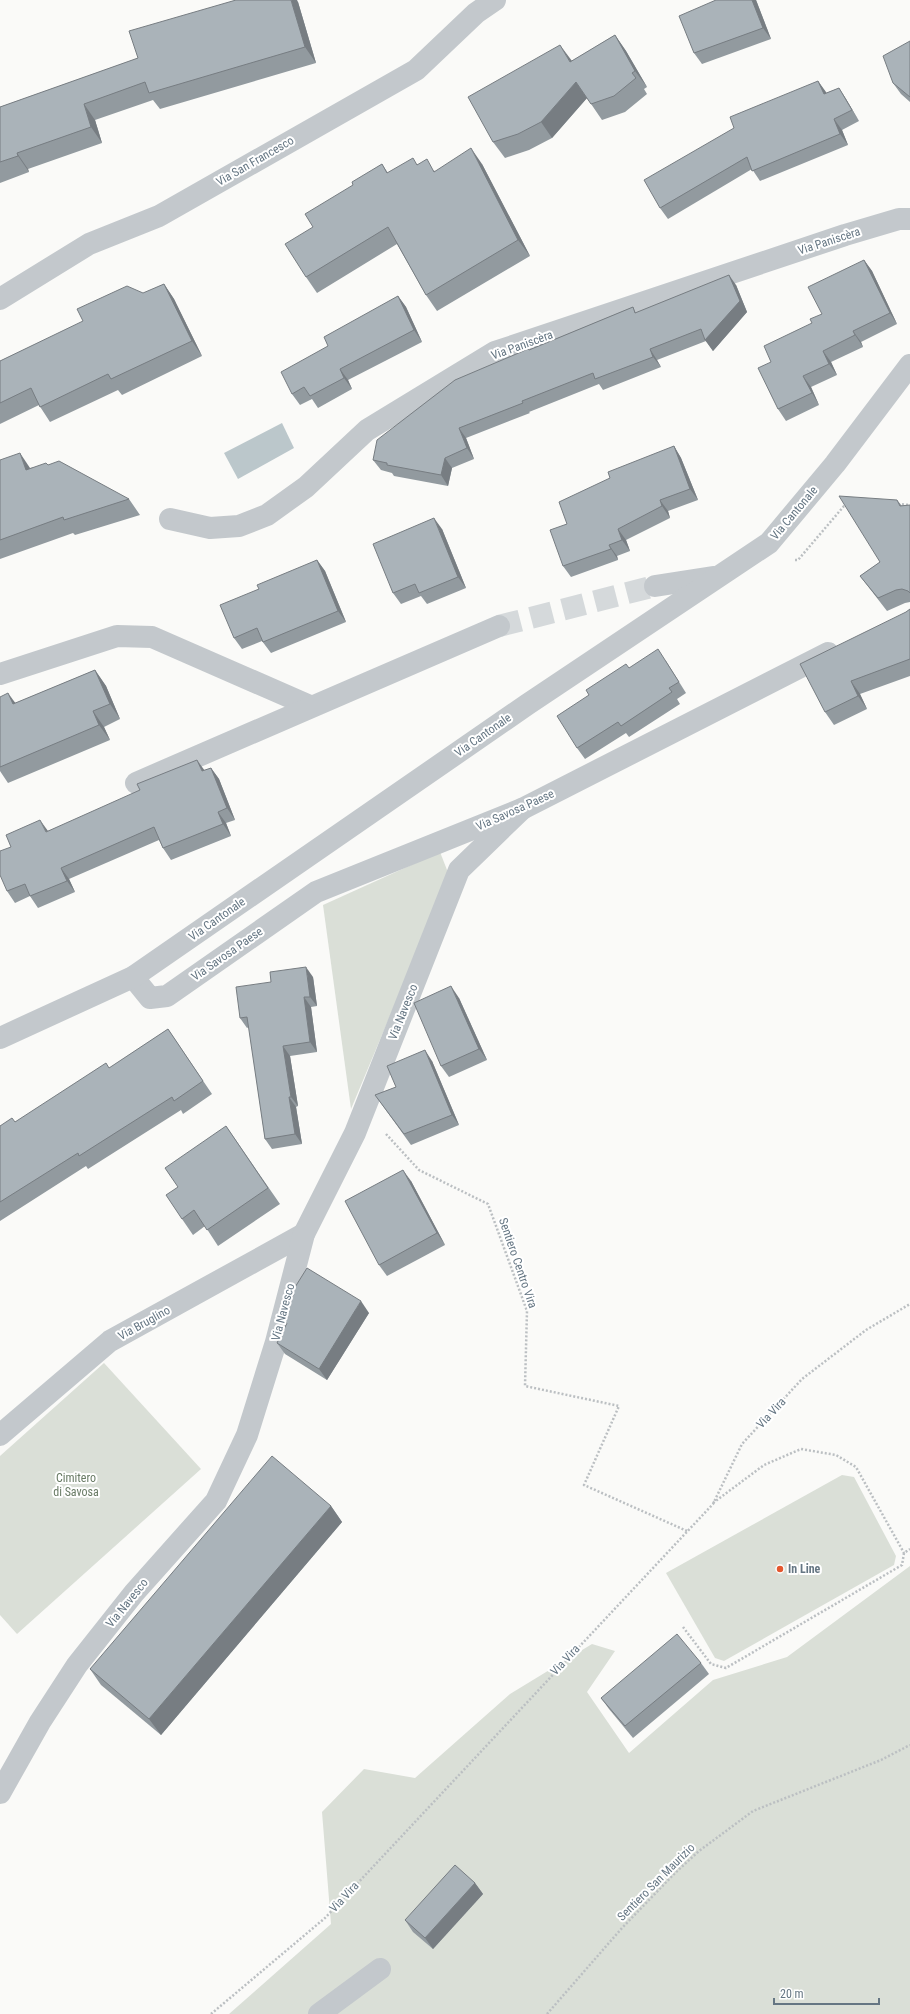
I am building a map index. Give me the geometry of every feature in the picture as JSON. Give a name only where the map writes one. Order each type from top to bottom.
[{"type":"street","name":"Via San Francesco","points":[[0,299],[89,244],[159,216],[416,70],[476,13],[495,0]]},
{"type":"street","name":"Via Paniscèra","points":[[170,519],[210,528],[239,526],[267,515],[306,487],[367,430],[496,352],[845,235],[899,219],[910,219]]},
{"type":"street","name":"Via Cantonale","points":[[0,1038],[133,977],[528,704],[769,543],[835,464],[910,365]]},
{"type":"street","points":[[655,586],[720,576]]},
{"type":"street","points":[[136,783],[310,706],[499,626]]},
{"type":"street","points":[[0,674],[117,636],[152,637],[310,706]]},
{"type":"street","name":"Via Savosa Paese","points":[[133,977],[150,998],[167,996],[316,892],[522,809],[848,643]]},
{"type":"street","name":"Via Navesco","points":[[0,1793],[40,1722],[77,1664],[134,1593],[216,1501],[247,1435],[276,1342],[304,1234],[355,1133],[459,870],[522,809]]},
{"type":"street","name":"Via Bruglino","points":[[0,1435],[110,1341],[304,1234]]},
{"type":"street","points":[[319,2014],[380,1969]]},
{"type":"path","points":[[769,543],[783,561],[798,560],[844,506],[854,501]]},
{"type":"path","points":[[896,504],[910,505]]},
{"type":"path","name":"Sentiero Centro Vira","points":[[364,1109],[419,1170],[488,1204],[527,1311],[525,1386],[619,1406],[584,1484],[687,1531]]},
{"type":"path","name":"Via Vira","points":[[211,2014],[326,1918],[713,1504],[742,1444],[802,1380],[866,1330],[910,1304]]},
{"type":"path","points":[[683,1627],[711,1664],[726,1668],[902,1565],[904,1553],[856,1468],[836,1455],[801,1449],[764,1465],[713,1504]]},
{"type":"path","points":[[904,1553],[910,1549]]},
{"type":"path","name":"Sentiero San Maurizio","points":[[547,2014],[622,1928],[675,1873],[699,1851],[753,1811],[881,1760],[910,1745]]},
{"type":"green space","points":[[440,852],[449,875],[351,1109],[323,905]]},
{"type":"green space","name":"Cimitero di Savosa","points":[[104,1363],[201,1469],[17,1634],[0,1615],[0,1456]]},
{"type":"green space","name":"In Line","points":[[842,1475],[854,1477],[896,1556],[894,1565],[724,1661],[715,1658],[666,1573]]},
{"type":"green space","points":[[910,1566],[910,2014],[229,2014],[331,1924],[322,1812],[364,1769],[415,1778],[510,1694],[592,1644],[615,1651],[587,1692],[629,1753],[713,1680],[787,1657]]},
{"type":"shaded area","points":[[282,423],[294,448],[238,479],[224,453]]},
{"type":"building","points":[[236,0],[291,0],[305,47],[149,93],[145,82],[84,104],[91,127],[17,153],[18,156],[0,162],[0,107],[138,58],[129,31]]},
{"type":"building","points":[[716,0],[752,0],[763,28],[694,53],[679,16]]},
{"type":"building","points":[[615,35],[635,71],[632,73],[636,78],[614,96],[591,104],[576,82],[541,122],[518,134],[493,142],[468,97],[560,45],[570,62]]},
{"type":"building","points":[[910,41],[910,97],[893,83],[883,56]]},
{"type":"building","points":[[818,81],[824,94],[839,88],[852,110],[834,119],[840,134],[752,171],[747,157],[660,208],[644,180],[734,128],[730,117]]},
{"type":"building","points":[[471,148],[518,240],[426,295],[388,227],[306,277],[285,244],[313,227],[305,214],[353,185],[352,182],[382,164],[387,173],[413,158],[417,165],[427,159],[434,172]]},
{"type":"building","points":[[864,260],[890,313],[853,331],[855,335],[823,351],[829,364],[803,376],[812,393],[778,409],[758,368],[771,362],[764,346],[812,323],[810,319],[822,314],[808,287]]},
{"type":"building","points":[[729,275],[740,301],[705,340],[701,329],[650,349],[653,357],[595,379],[593,373],[459,428],[467,448],[445,458],[441,475],[387,465],[387,463],[373,460],[377,440],[455,380],[633,307],[635,313]]},
{"type":"building","points":[[164,284],[192,341],[111,379],[108,374],[40,407],[31,388],[0,403],[0,361],[83,321],[77,309],[127,286],[143,293]]},
{"type":"building","points":[[398,296],[414,330],[340,369],[344,378],[310,396],[304,387],[292,394],[281,372],[328,346],[324,337]]},
{"type":"building","points":[[674,446],[690,489],[660,500],[662,506],[618,529],[622,540],[609,545],[611,549],[563,566],[550,530],[567,524],[559,502],[610,478],[608,472]]},
{"type":"building","points":[[20,453],[26,470],[46,463],[48,465],[59,461],[129,499],[64,520],[63,517],[0,540],[0,460]]},
{"type":"building","points":[[839,496],[897,500],[900,506],[910,505],[910,593],[902,589],[878,598],[860,576],[880,562]]},
{"type":"building","points":[[434,518],[458,577],[419,593],[415,584],[393,593],[373,544]]},
{"type":"building","points":[[317,560],[338,611],[263,642],[257,628],[234,638],[220,605],[259,589],[257,585]]},
{"type":"building","points":[[910,609],[910,659],[851,681],[858,696],[825,712],[800,664]]},
{"type":"building","points":[[658,649],[679,682],[669,688],[672,692],[621,726],[618,722],[577,748],[557,716],[589,695],[586,690],[626,664],[629,668]]},
{"type":"building","points":[[95,670],[110,704],[93,711],[99,725],[0,767],[0,697],[8,693],[13,704]]},
{"type":"building","points":[[197,760],[202,771],[211,768],[227,808],[218,812],[223,824],[163,848],[154,827],[61,868],[67,881],[30,896],[25,884],[7,891],[0,875],[0,851],[11,847],[6,835],[40,820],[46,832],[140,790],[137,784]]},
{"type":"building","points":[[306,967],[310,997],[304,997],[310,1042],[283,1046],[295,1134],[265,1139],[247,1017],[240,1018],[236,987],[271,982],[270,972]]},
{"type":"building","points":[[451,986],[479,1049],[441,1066],[414,1003]]},
{"type":"building","points":[[168,1029],[203,1081],[174,1101],[172,1097],[79,1156],[78,1153],[0,1202],[0,1126],[12,1118],[15,1122],[106,1063],[109,1068]]},
{"type":"building","points":[[425,1050],[452,1115],[404,1134],[375,1095],[396,1087],[387,1066]]},
{"type":"building","points":[[226,1126],[268,1188],[207,1230],[194,1210],[182,1219],[166,1195],[178,1187],[165,1168]]},
{"type":"building","points":[[403,1170],[437,1233],[379,1265],[345,1201]]},
{"type":"building","points":[[307,1268],[361,1301],[319,1369],[277,1343],[287,1323],[284,1321],[288,1304],[294,1294],[292,1292]]},
{"type":"building","points":[[272,1456],[331,1506],[149,1719],[90,1669]]},
{"type":"building","points":[[677,1634],[701,1663],[625,1726],[601,1698]]},
{"type":"building","points":[[455,1865],[475,1883],[425,1938],[405,1920]]},
{"type":"tunnel","points":[[499,626],[655,586]]},
{"type":"place","name":"In Line","points":[[780,1569]]}]
